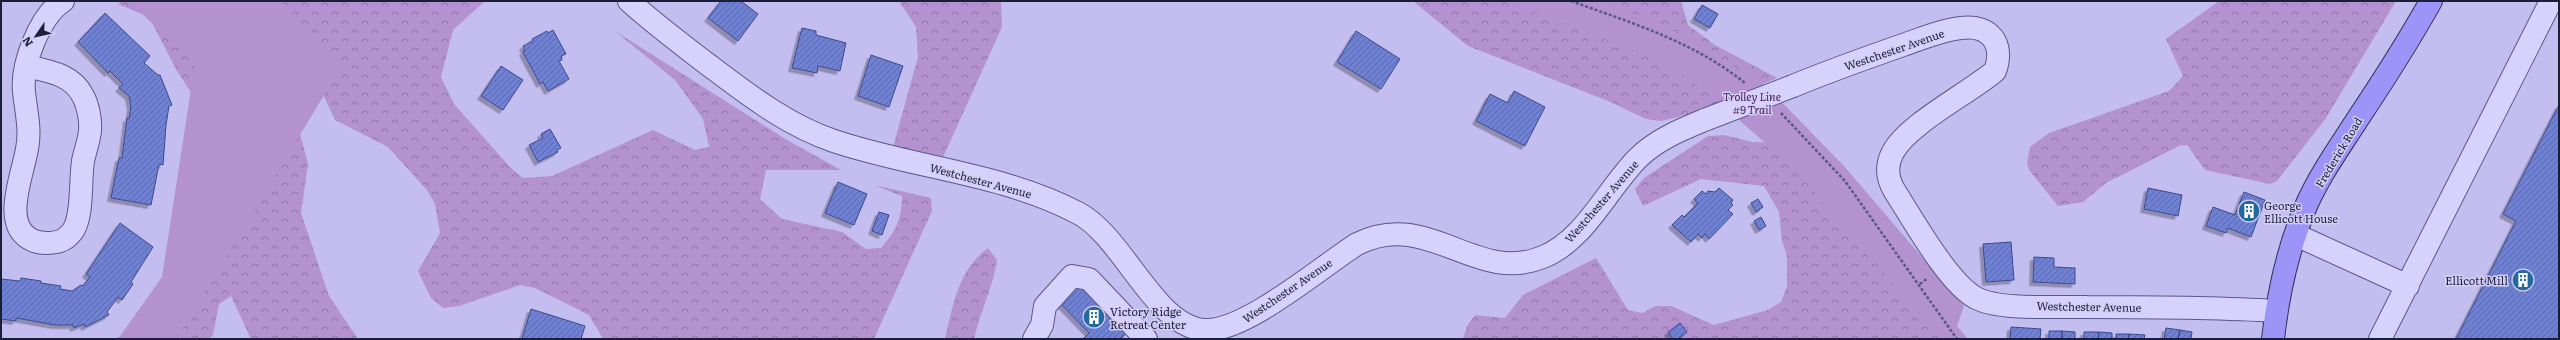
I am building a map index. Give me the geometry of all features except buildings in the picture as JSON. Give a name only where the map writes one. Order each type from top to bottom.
[{"type":"main road","name":"Frederick Road","points":[[2273,339],[2276,311],[2296,235],[2306,206],[2333,157],[2413,34],[2431,1]]},
{"type":"street","points":[[26,66],[57,72],[75,84],[83,96],[88,111],[90,130],[83,160],[79,213],[74,230],[64,239],[50,243],[34,241],[21,235],[12,224],[10,207],[28,148],[28,119],[24,90],[26,66],[43,22],[64,1]]},
{"type":"street","name":"Westchester Avenue","points":[[629,1],[756,100],[804,129],[858,148],[1023,189],[1080,214],[1108,239],[1171,316],[1190,327],[1208,334],[1244,320],[1357,244],[1387,233],[1423,236],[1494,263],[1520,264],[1543,257],[1564,245],[1584,224],[1623,174],[1651,147],[1707,119],[1936,34],[1962,27],[1980,29],[1990,34],[1998,46],[2000,58],[1995,71],[1904,137],[1893,152],[1888,166],[1888,179],[1894,190],[1945,266],[1964,289],[1976,298],[1990,304],[2035,306],[2217,308],[2276,311]]},
{"type":"street","points":[[2380,339],[2551,1]]},
{"type":"street","points":[[2296,235],[2408,286]]},
{"type":"street","points":[[1034,339],[1042,325],[1045,306],[1072,276],[1089,279],[1146,339]]},
{"type":"path","points":[[1571,1],[1651,30],[1704,55],[1749,87]]},
{"type":"path","points":[[1778,110],[1845,181],[1958,339]]},
{"type":"green space","points":[[121,1],[222,1],[288,88],[308,164],[301,213],[329,296],[358,339],[251,339],[231,296],[219,304],[213,335],[209,339],[112,339],[120,337],[155,312],[204,112],[177,71],[149,17],[118,4]]},
{"type":"green space","points":[[128,1],[279,1],[343,64],[176,339],[118,339],[162,277],[195,63]]},
{"type":"green space","points":[[273,1],[485,1],[453,30],[441,77],[454,104],[511,168],[523,178],[552,176],[653,130],[695,150],[709,147],[703,119],[675,80],[615,31],[787,140],[841,170],[766,170],[760,199],[782,219],[842,232],[866,249],[881,248],[891,236],[897,224],[902,204],[902,196],[874,185],[931,198],[932,211],[874,339],[603,339],[589,315],[535,288],[520,285],[459,306],[443,308],[431,298],[418,271],[440,233],[435,204],[427,190],[388,147],[335,120],[284,12]]},
{"type":"green space","points":[[899,1],[1001,1],[1002,27],[940,164],[893,147],[918,57],[916,27]]},
{"type":"green space","points":[[1413,1],[1681,1],[1688,25],[1715,45],[1777,78],[1690,114],[1661,121],[1646,119],[1608,101],[1468,46]]},
{"type":"green space","name":"Trolley Line #9 Trail","points":[[1505,1],[1606,1],[1668,28],[1765,85],[1843,165],[1964,306],[1957,326],[1968,339],[1941,339],[1794,168],[1708,93],[1684,76],[1638,52]]},
{"type":"green space","points":[[2219,1],[2396,1],[2326,118],[2277,181],[2270,184],[2205,170],[2187,145],[2179,146],[2106,183],[2083,202],[2058,206],[2029,170],[2027,163],[2030,147],[2049,133],[2169,91],[2183,76],[2166,39]]},
{"type":"green space","points":[[1724,135],[1752,142],[1784,143],[1946,339],[1463,339],[1467,326],[1475,315],[1505,318],[1523,295],[1596,258],[1628,310],[1643,313],[1655,306],[1671,306],[1714,325],[1768,310],[1781,302],[1787,286],[1787,256],[1782,241],[1779,212],[1764,186],[1701,179],[1643,206],[1635,189],[1644,178],[1708,136]]},
{"type":"green space","points":[[988,248],[997,260],[993,280],[974,339],[945,339],[954,301],[963,277],[978,257]]},
{"type":"place","name":"George Ellicott House","points":[[2249,211]]},
{"type":"place","name":"Ellicott Mill","points":[[2523,280]]},
{"type":"place","name":"Victory Ridge Retreat Center","points":[[1094,317]]}]
